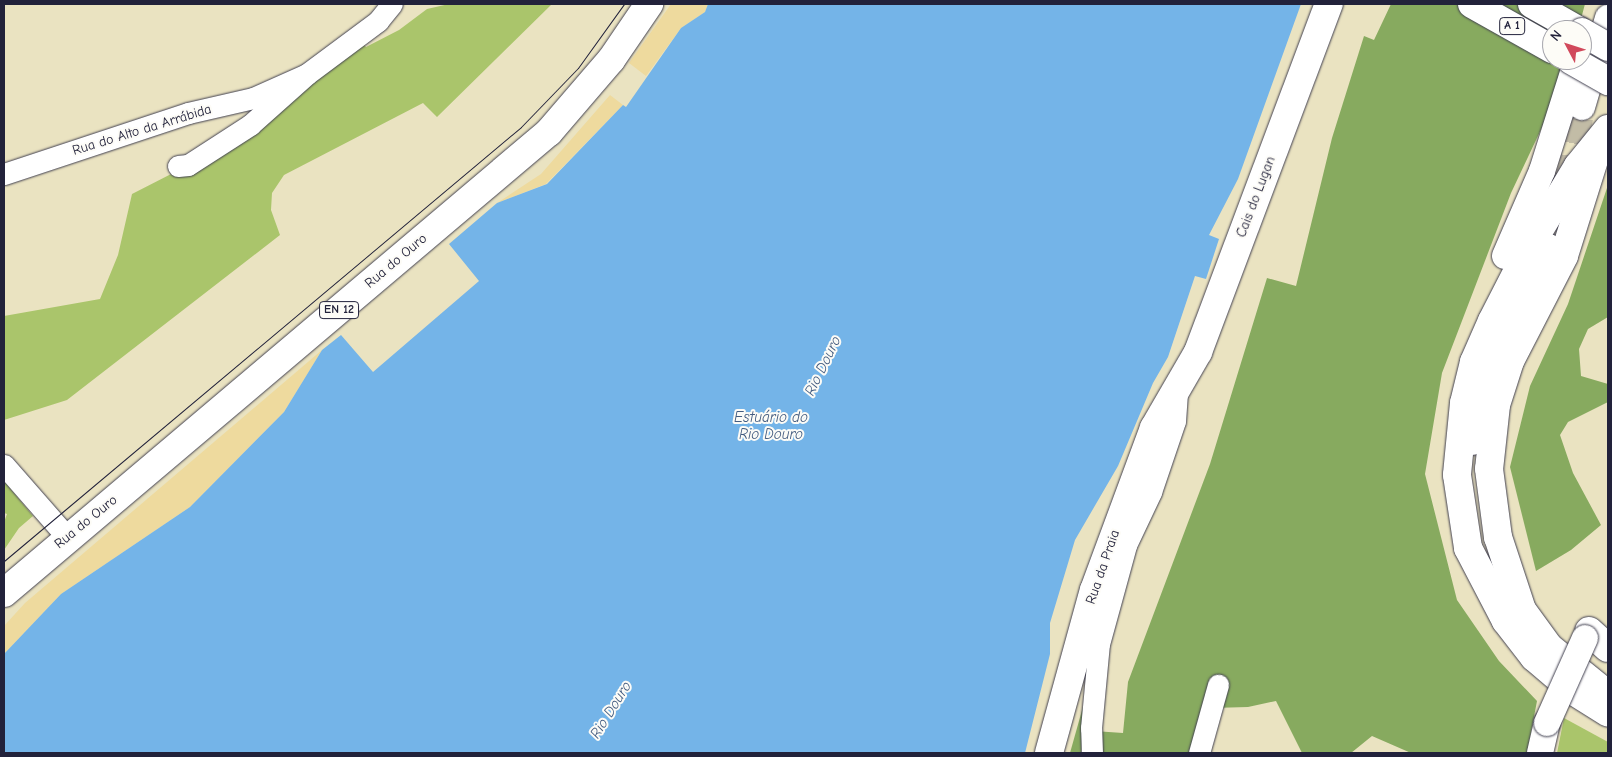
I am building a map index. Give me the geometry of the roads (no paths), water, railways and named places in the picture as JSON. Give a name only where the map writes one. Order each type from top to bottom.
[{"type":"main road","name":"Rua do Ouro","points":[[4,593],[66,538],[549,132],[611,60],[649,4]]},
{"type":"main road","name":"Cais do Lugan","points":[[1178,388],[1198,352],[1329,4]]},
{"type":"main road","name":"A 1","points":[[1472,4],[1542,43]]},
{"type":"main road","name":"A 1","points":[[1532,4],[1560,20]]},
{"type":"main road","points":[[1592,38],[1608,47]]},
{"type":"main road","points":[[1589,70],[1608,81]]},
{"type":"main road","points":[[1603,137],[1578,166],[1535,237],[1492,321],[1474,362],[1464,403],[1457,458],[1460,512],[1468,548],[1506,621],[1534,657],[1575,692],[1608,713]]},
{"type":"main road","points":[[1603,137],[1564,256],[1510,361],[1496,405],[1489,469],[1498,537],[1522,610],[1549,647],[1608,695]]},
{"type":"main road","points":[[1505,256],[1469,341],[1450,405],[1444,468],[1452,536],[1471,591],[1505,647],[1554,697],[1608,733]]},
{"type":"main road","name":"Rua da Praia","points":[[1049,753],[1094,590],[1154,428],[1178,388]]},
{"type":"street","name":"Rua do Alto da Arrábida","points":[[178,166],[188,166],[250,125],[307,74],[378,21],[392,4]]},
{"type":"street","points":[[1591,20],[1597,4]]},
{"type":"street","points":[[1582,107],[1608,18]]},
{"type":"street","points":[[1505,256],[1542,171],[1574,70]]},
{"type":"street","name":"Rua do Alto da Arrábida","points":[[4,174],[188,113],[253,98],[307,74]]},
{"type":"street","points":[[1490,591],[1471,484],[1474,423],[1495,353],[1548,247]]},
{"type":"street","points":[[1092,753],[1091,728],[1099,644],[1126,545],[1151,492],[1175,421],[1178,388]]},
{"type":"street","points":[[4,465],[66,538]]},
{"type":"street","points":[[1540,753],[1547,723],[1594,639]]},
{"type":"street","points":[[1199,753],[1218,685]]},
{"type":"water","name":"Estuário do Rio Douro","points":[[708,4],[1301,4],[1238,179],[1209,235],[1219,239],[1206,279],[1195,276],[1168,357],[1153,383],[1118,466],[1075,540],[1050,623],[1050,654],[1025,753],[4,753],[4,654],[61,594],[190,507],[284,412],[322,350],[341,335],[373,372],[479,281],[449,244],[497,203],[547,184],[623,105],[626,107],[681,28],[705,12]]},
{"type":"tunnel","points":[[1568,182],[1582,107]]},
{"type":"tram line","points":[[4,561],[521,127],[578,68],[624,4]]},
{"type":"water label","name":"Rio Douro","points":[[823,366]]},
{"type":"water label","name":"Rio Douro","points":[[611,710]]}]
